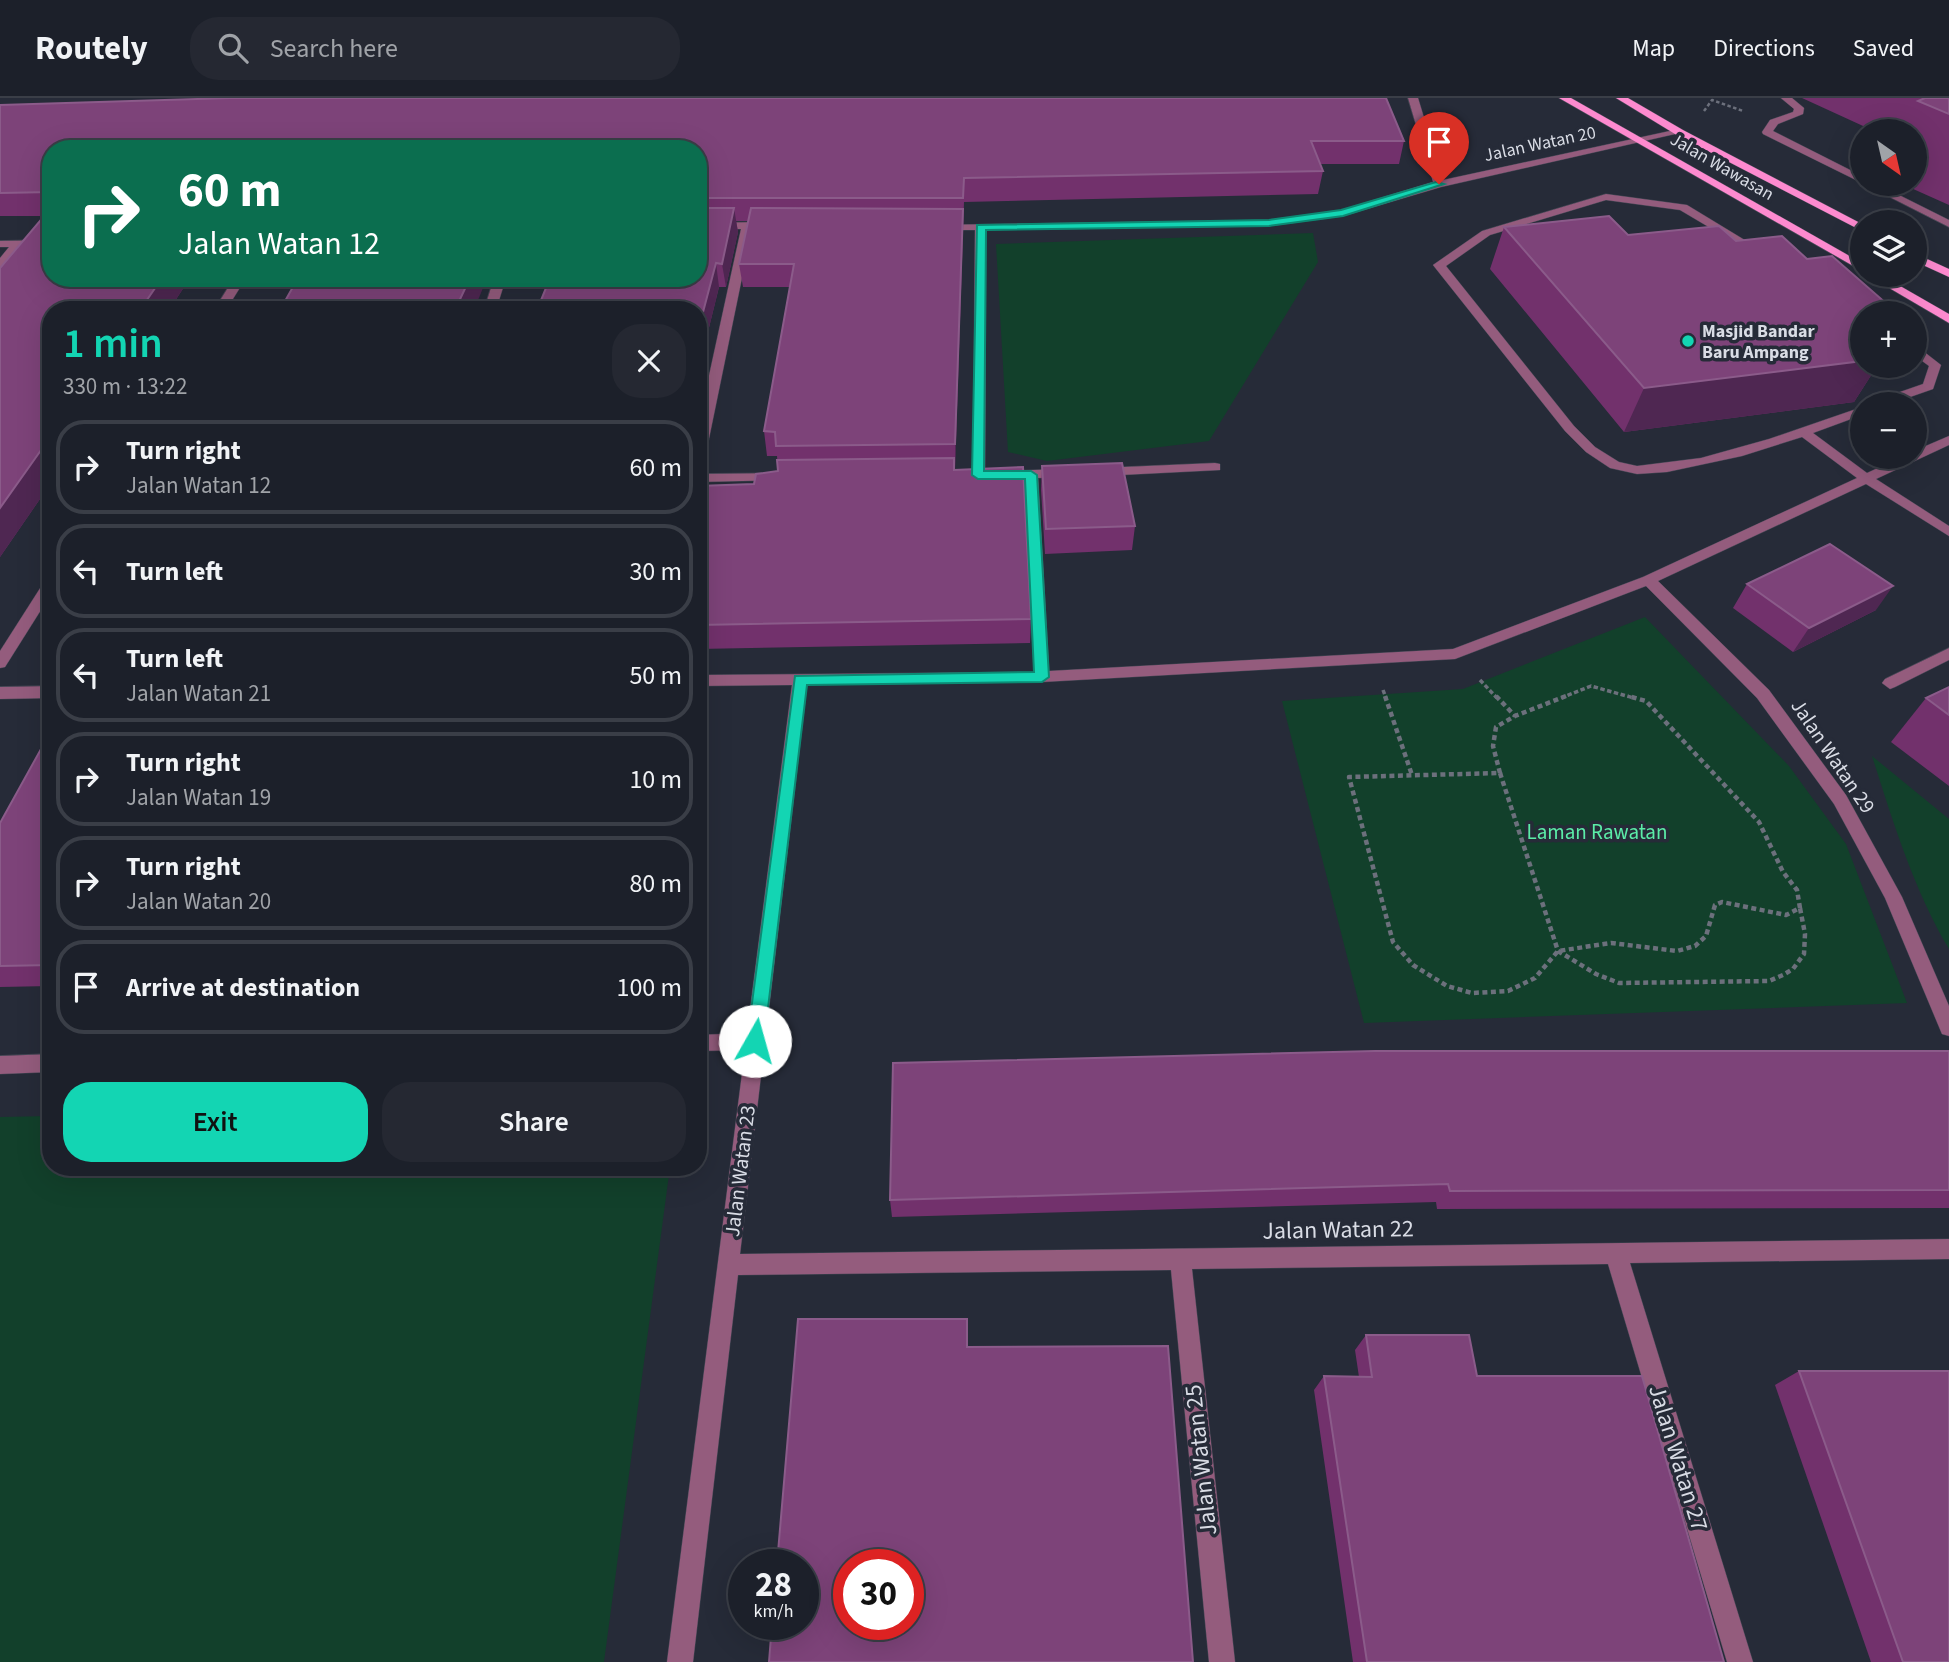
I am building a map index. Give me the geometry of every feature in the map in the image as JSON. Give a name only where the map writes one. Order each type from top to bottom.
[{"type":"main road","name":"Jalan Wawasan","points":[[1564,98],[1850,261]]},
{"type":"main road","name":"Jalan Wawasan","points":[[1620,98],[1850,222]]},
{"type":"main road","points":[[1927,263],[1949,274]]},
{"type":"main road","points":[[1894,287],[1949,318]]},
{"type":"street","points":[[1413,98],[1439,184]]},
{"type":"street","points":[[1786,98],[1799,108],[1798,114],[1774,122],[1767,132],[1850,174]]},
{"type":"street","name":"Jalan Watan 20","points":[[926,226],[1269,223],[1343,213],[1439,184],[1684,134]]},
{"type":"street","points":[[1893,196],[1949,224]]},
{"type":"street","points":[[1767,257],[1683,206],[1606,197],[1486,233],[1439,265],[1582,443],[1616,466],[1657,471],[1704,461],[1804,432],[1850,415]]},
{"type":"street","points":[[707,415],[747,225]]},
{"type":"street","points":[[707,226],[788,225]]},
{"type":"street","points":[[981,227],[971,475],[1216,467]]},
{"type":"street","points":[[0,244],[42,243]]},
{"type":"street","points":[[0,265],[17,244]]},
{"type":"street","points":[[1912,392],[1929,386],[1935,365],[1927,359]]},
{"type":"street","points":[[1804,432],[1866,478],[1949,532]]},
{"type":"street","points":[[1927,450],[1949,440]]},
{"type":"street","points":[[707,681],[1042,677],[1455,654],[1648,580],[1885,469]]},
{"type":"street","points":[[1031,475],[1042,677]]},
{"type":"street","points":[[707,478],[796,477]]},
{"type":"street","name":"Jalan Watan 29","points":[[1648,580],[1763,694],[1840,800],[1892,897],[1949,1028]]},
{"type":"street","points":[[0,663],[42,596]]},
{"type":"street","points":[[1890,683],[1949,653]]},
{"type":"street","name":"Jalan Watan 23","points":[[680,1662],[800,680]]},
{"type":"street","points":[[0,693],[42,692]]},
{"type":"street","points":[[707,1043],[755,1041]]},
{"type":"street","points":[[0,1065],[42,1063]]},
{"type":"street","name":"Jalan Watan 22","points":[[729,1265],[1949,1249]]},
{"type":"street","name":"Jalan Watan 27","points":[[1616,1254],[1740,1662]]},
{"type":"street","name":"Jalan Watan 25","points":[[1181,1258],[1222,1662]]},
{"type":"path","points":[[1684,134],[1712,100],[1774,122]]},
{"type":"path","points":[[1455,654],[1516,716]]},
{"type":"path","points":[[1372,659],[1412,775]]},
{"type":"path","points":[[1591,686],[1646,701],[1759,822],[1772,843],[1783,872],[1797,890],[1806,950],[1801,963],[1790,975],[1769,981],[1619,983],[1596,974],[1558,951],[1493,746],[1496,727],[1516,716],[1591,686]]},
{"type":"path","points":[[1500,773],[1349,777],[1386,923],[1396,947],[1428,976],[1452,988],[1472,994],[1497,993],[1524,986],[1543,974],[1558,951],[1585,944],[1630,944],[1684,951],[1704,939],[1715,905],[1722,902],[1786,915],[1800,908]]},
{"type":"green space","points":[[1313,233],[1318,262],[1209,441],[1047,461],[1008,452],[996,244]]},
{"type":"green space","name":"Laman Rawatan","points":[[1645,617],[1789,766],[1846,844],[1907,1003],[1364,1023],[1282,701],[1463,689]]},
{"type":"green space","points":[[1872,756],[1949,819],[1949,949],[1915,879]]},
{"type":"green space","points":[[42,1116],[42,1176],[669,1176],[604,1662],[0,1662],[0,1117]]},
{"type":"building","points":[[230,98],[1386,98],[1404,141],[1311,141],[1323,171],[964,178],[963,198],[707,198],[707,140],[42,140],[42,192],[0,193],[0,105]]},
{"type":"building","points":[[1925,98],[1949,98],[1949,114],[1918,101]]},
{"type":"building","points":[[707,208],[734,208],[722,264],[716,263],[706,301],[541,301],[546,287],[707,287]]},
{"type":"building","points":[[751,208],[963,209],[955,444],[776,446],[775,432],[764,431],[794,264],[739,264]]},
{"type":"building","points":[[1609,216],[1628,235],[1719,226],[1736,241],[1782,236],[1807,259],[1832,256],[1850,272],[1850,287],[1868,287],[1884,301],[1850,301],[1850,362],[1644,388],[1504,227]]},
{"type":"building","points":[[42,219],[42,287],[156,287],[146,301],[42,301],[42,449],[0,508],[0,268]]},
{"type":"building","points":[[293,287],[466,287],[459,301],[285,301]]},
{"type":"building","points":[[954,458],[954,470],[1023,467],[1031,619],[707,625],[707,486],[754,484],[756,474],[778,471],[777,460]]},
{"type":"building","points":[[1122,463],[1135,526],[1046,529],[1042,466]]},
{"type":"building","points":[[1830,544],[1893,586],[1809,628],[1747,584]]},
{"type":"building","points":[[1949,687],[1949,715],[1926,698]]},
{"type":"building","points":[[42,747],[42,965],[0,966],[0,823]]},
{"type":"building","points":[[1375,1051],[1949,1051],[1949,1190],[1450,1191],[1448,1184],[890,1200],[893,1063]]},
{"type":"building","points":[[798,1319],[967,1319],[967,1347],[1168,1346],[1193,1662],[769,1662],[771,1640],[819,1640],[819,1549],[778,1549]]},
{"type":"building","points":[[1366,1335],[1469,1335],[1477,1376],[1642,1376],[1724,1662],[1367,1662],[1324,1376],[1372,1377]]},
{"type":"building","points":[[1799,1371],[1949,1371],[1949,1662],[1903,1662]]},
{"type":"place","name":"Masjid Bandar Baru Ampang","points":[[1688,341]]},
{"type":"route","points":[[755,1041],[800,680],[1042,677],[1031,475],[978,475],[981,227],[1269,223],[1343,213],[1439,184]]}]
